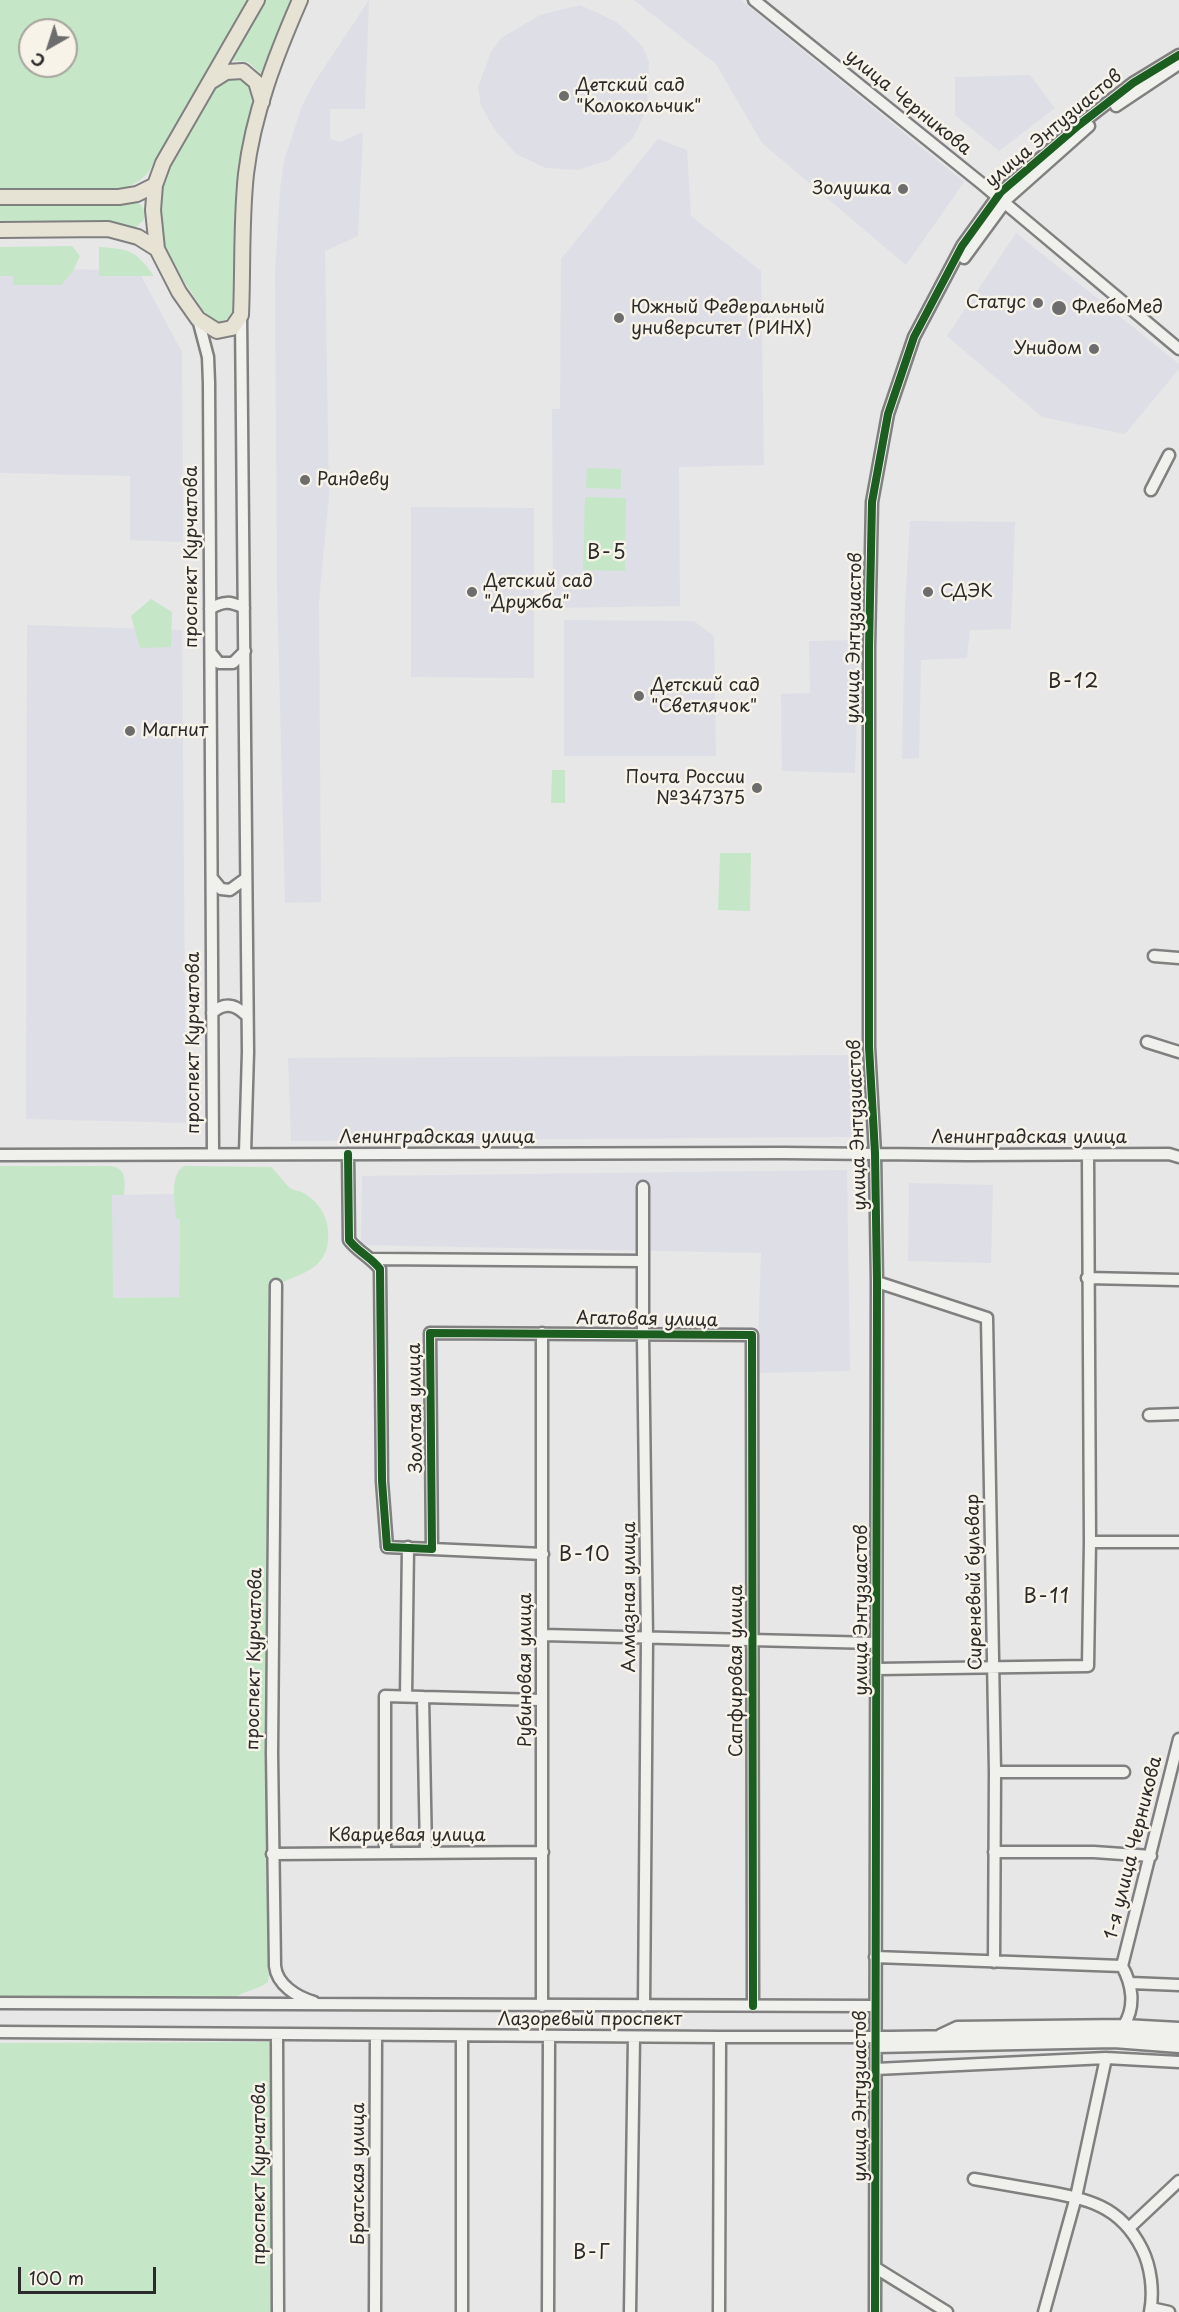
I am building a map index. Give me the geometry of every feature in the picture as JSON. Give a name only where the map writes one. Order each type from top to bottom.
[{"type":"main road","name":"проспект Курчатова","points":[[198,319],[179,292],[157,249],[153,210],[155,185],[163,163],[257,0]]},
{"type":"main road","points":[[198,319],[217,331],[232,328],[241,315],[246,174],[262,102],[300,0]]},
{"type":"main road","points":[[209,83],[226,72],[243,71],[256,82],[262,102]]},
{"type":"main road","points":[[0,197],[119,197],[137,194],[155,185]]},
{"type":"main road","points":[[0,230],[108,228],[138,237],[157,249]]},
{"type":"street","name":"улица Черникова","points":[[754,0],[1002,197],[1179,349]]},
{"type":"street","name":"улица Черникова","points":[[762,0],[1179,343]]},
{"type":"street","name":"улица Энтузиастов","points":[[875,2312],[877,1282],[876,1151],[869,1035],[869,690],[872,502],[888,414],[914,337],[962,246],[1002,197],[1079,125],[1133,83],[1179,55]]},
{"type":"street","points":[[1002,197],[1083,131],[1138,90],[1179,64]]},
{"type":"street","points":[[241,315],[248,1052],[245,1152],[876,1151]]},
{"type":"street","name":"проспект Курчатова","points":[[198,319],[208,357],[212,1153]]},
{"type":"street","points":[[1151,490],[1169,455]]},
{"type":"street","points":[[210,609],[222,602],[234,603],[244,608]]},
{"type":"street","points":[[211,654],[219,663],[233,663],[244,651]]},
{"type":"street","points":[[212,878],[221,889],[230,890],[245,879]]},
{"type":"street","points":[[1154,956],[1179,958]]},
{"type":"street","points":[[212,1013],[223,1005],[229,1005],[241,1009],[246,1015]]},
{"type":"street","points":[[1147,1042],[1179,1052]]},
{"type":"street","name":"Ленинградская улица","points":[[0,1154],[876,1151],[1088,1155],[1169,1154],[1179,1157]]},
{"type":"street","points":[[348,1154],[349,1240],[362,1254],[372,1259],[380,1269],[382,1481],[387,1547],[543,1554]]},
{"type":"street","points":[[877,1669],[1088,1666],[1090,1542],[1088,1155]]},
{"type":"street","name":"Алмазная улица","points":[[644,1187],[643,1335],[647,1638],[644,2006]]},
{"type":"street","points":[[372,1259],[643,1262]]},
{"type":"street","points":[[1087,1278],[1179,1280]]},
{"type":"street","name":"Сиреневый бульвар","points":[[877,1282],[987,1318],[995,1772],[994,1962]]},
{"type":"street","name":"проспект Курчатова","points":[[276,1285],[272,1854],[276,1975],[279,1981],[293,1992],[309,2001],[324,2005]]},
{"type":"street","name":"Золотая улица","points":[[432,1549],[430,1333],[542,1333]]},
{"type":"street","name":"Агатовая улица","points":[[542,1333],[752,1335]]},
{"type":"street","name":"Рубиновая улица","points":[[542,1333],[542,2006]]},
{"type":"street","name":"Сапфировая улица","points":[[752,1335],[753,2006]]},
{"type":"street","points":[[1149,1415],[1179,1414]]},
{"type":"street","points":[[1090,1542],[1179,1542]]},
{"type":"street","points":[[406,1696],[408,1547]]},
{"type":"street","points":[[543,1635],[752,1642],[876,1643]]},
{"type":"street","points":[[385,1853],[385,1696],[541,1700]]},
{"type":"street","points":[[423,1696],[426,1852]]},
{"type":"street","name":"1-я улица Черникова","points":[[1122,1966],[1179,1739]]},
{"type":"street","points":[[995,1772],[1124,1772]]},
{"type":"street","name":"Кварцевая улица","points":[[272,1854],[543,1852]]},
{"type":"street","points":[[994,1852],[1094,1852],[1151,1856]]},
{"type":"street","points":[[875,1957],[1122,1966],[1131,1983],[1130,2015],[1124,2025]]},
{"type":"street","points":[[1131,1983],[1179,1985]]},
{"type":"street","name":"Лазоревый проспект","points":[[0,2004],[875,2006]]},
{"type":"street","points":[[937,2037],[957,2027],[1124,2025],[1179,2028]]},
{"type":"street","name":"Лазоревый проспект","points":[[0,2032],[277,2036],[720,2037],[876,2042],[1114,2042],[1179,2047]]},
{"type":"street","name":"Лазоревый проспект","points":[[876,2042],[937,2037],[1119,2034],[1179,2038]]},
{"type":"street","name":"проспект Курчатова","points":[[277,2036],[279,2312]]},
{"type":"street","name":"Братская улица","points":[[375,2312],[376,2036]]},
{"type":"street","points":[[462,2036],[462,2312]]},
{"type":"street","points":[[548,2312],[549,2037]]},
{"type":"street","points":[[630,2312],[634,2037]]},
{"type":"street","points":[[719,2312],[720,2037]]},
{"type":"street","points":[[876,2069],[1106,2058],[1179,2062]]},
{"type":"street","points":[[1044,2312],[1076,2197],[1106,2058]]},
{"type":"street","points":[[974,2179],[1076,2197],[1104,2207],[1119,2217],[1135,2234],[1147,2259],[1151,2280],[1150,2310],[1169,2312]]},
{"type":"street","points":[[1129,2228],[1179,2181]]},
{"type":"street","points":[[876,2268],[947,2312]]},
{"type":"shaded area","points":[[369,0],[365,109],[330,109],[330,139],[341,142],[363,132],[358,236],[325,251],[329,496],[319,601],[321,902],[285,903],[277,587],[275,274],[280,190],[284,161],[302,106],[314,83]]},
{"type":"shaded area","points":[[634,0],[741,0],[964,182],[906,265],[762,143],[716,64]]},
{"type":"shaded area","name":"Детский сад \"Колокольчик\"","points":[[580,5],[617,22],[642,46],[649,61],[647,109],[633,138],[609,160],[578,170],[546,168],[516,154],[495,130],[481,106],[478,87],[491,52],[501,38],[540,15]]},
{"type":"shaded area","points":[[1030,75],[1055,108],[999,151],[955,115],[955,77]]},
{"type":"shaded area","points":[[658,139],[687,150],[691,216],[761,271],[764,465],[679,467],[680,606],[553,608],[552,409],[560,409],[561,259]]},
{"type":"shaded area","points":[[1016,233],[1179,364],[1179,369],[1125,434],[1042,417],[947,336]]},
{"type":"shaded area","points":[[0,269],[138,270],[182,352],[183,542],[130,540],[130,476],[0,473]]},
{"type":"shaded area","name":"Детский сад \"Дружба\"","points":[[411,507],[534,508],[534,678],[411,677]]},
{"type":"shaded area","points":[[910,521],[1015,522],[1011,629],[970,630],[967,658],[921,660],[919,758],[902,759],[905,606]]},
{"type":"shaded area","name":"Детский сад \"Светлячок\"","points":[[564,620],[694,621],[714,636],[716,756],[564,756]]},
{"type":"shaded area","points":[[27,625],[182,630],[186,1123],[26,1119]]},
{"type":"shaded area","points":[[860,640],[855,773],[782,771],[781,694],[810,693],[809,641]]},
{"type":"shaded area","points":[[851,1055],[852,1137],[291,1141],[288,1058]]},
{"type":"shaded area","points":[[847,1170],[850,1371],[757,1373],[761,1253],[361,1245],[362,1176]]},
{"type":"shaded area","points":[[909,1183],[993,1185],[991,1263],[908,1261]]},
{"type":"shaded area","points":[[175,1194],[176,1218],[180,1219],[179,1297],[112,1298],[112,1195]]},
{"type":"green space","points":[[0,0],[248,0],[150,170],[140,180],[119,189],[0,189]]},
{"type":"green space","points":[[264,0],[291,0],[262,75],[248,62],[229,60]]},
{"type":"green space","points":[[235,77],[248,85],[252,99],[235,191],[234,309],[228,319],[217,322],[207,316],[175,268],[161,238],[159,221],[163,185],[174,157],[216,87],[228,78]]},
{"type":"green space","points":[[0,200],[134,200],[142,206],[146,214],[143,221],[136,227],[0,228]]},
{"type":"green space","points":[[72,246],[80,256],[73,271],[61,285],[13,285],[13,276],[0,276],[0,247]]},
{"type":"green space","points":[[99,247],[131,252],[154,276],[99,276]]},
{"type":"green space","points":[[587,468],[621,469],[621,489],[586,488]]},
{"type":"green space","points":[[585,497],[626,498],[625,571],[583,570]]},
{"type":"green space","points":[[151,599],[172,612],[171,647],[140,648],[131,616]]},
{"type":"green space","points":[[552,770],[565,770],[565,803],[551,803]]},
{"type":"green space","points":[[720,853],[751,853],[750,911],[718,910]]},
{"type":"green space","points":[[0,1166],[110,1166],[120,1169],[124,1176],[124,1195],[112,1195],[113,1298],[179,1297],[180,1220],[176,1218],[174,1189],[176,1176],[184,1166],[271,1167],[290,1188],[305,1194],[315,1202],[322,1210],[326,1220],[328,1243],[321,1261],[306,1272],[276,1285],[266,1765],[269,1976],[268,1982],[264,1985],[235,1998],[0,1996]]},
{"type":"green space","points":[[270,2042],[274,2312],[0,2312],[0,2043]]},
{"type":"cycle path","points":[[875,2312],[877,1282],[875,1153],[869,1047],[869,647],[872,502],[888,414],[914,337],[962,246],[1001,192],[1079,125],[1133,83],[1179,55]]},
{"type":"cycle path","points":[[348,1154],[349,1240],[380,1269],[382,1481],[387,1547],[432,1549],[430,1333],[752,1335],[753,2006]]},
{"type":"place","name":"Детский сад \"Колокольчик\"","points":[[564,96]]},
{"type":"place","name":"Золушка","points":[[903,189]]},
{"type":"place","name":"Статус","points":[[1038,303]]},
{"type":"place","name":"ФлебоМед","points":[[1059,308]]},
{"type":"place","name":"Южный Федеральный университет (РИНХ)","points":[[619,318]]},
{"type":"place","name":"Унидом","points":[[1094,349]]},
{"type":"place","name":"Рандеву","points":[[305,480]]},
{"type":"place","name":"Детский сад \"Дружба\"","points":[[472,592]]},
{"type":"place","name":"СДЭК","points":[[928,592]]},
{"type":"place","name":"Детский сад \"Светлячок\"","points":[[639,696]]},
{"type":"place","name":"Магнит","points":[[130,731]]},
{"type":"place","name":"Почта России №347375","points":[[757,788]]},
{"type":"district","name":"В-5","points":[[607,553]]},
{"type":"district","name":"В-12","points":[[1074,682]]},
{"type":"district","name":"В-10","points":[[585,1555]]},
{"type":"district","name":"В-11","points":[[1047,1597]]},
{"type":"district","name":"В-Г","points":[[592,2253]]}]
